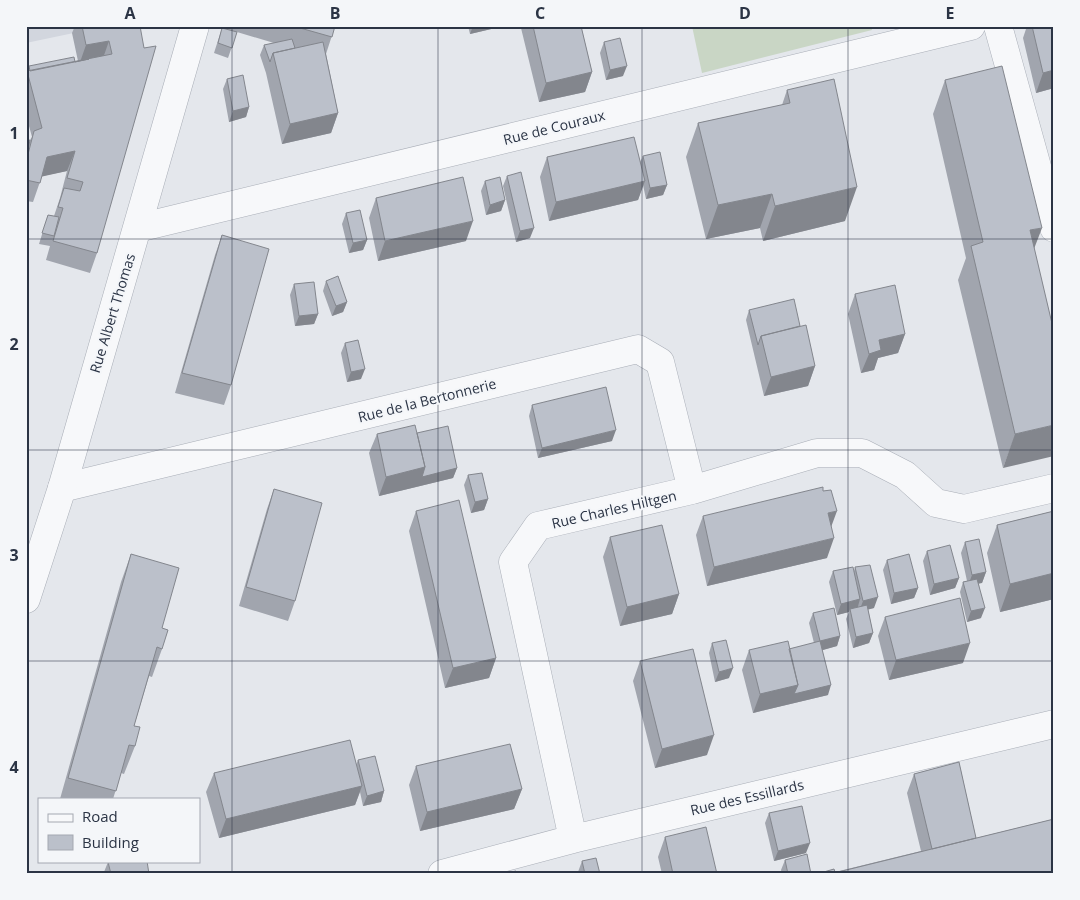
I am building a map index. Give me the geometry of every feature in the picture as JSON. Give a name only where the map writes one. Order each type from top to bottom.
[{"type":"street","name":"Rue Albert Thomas","points":[[26,599],[62,488],[195,26]]},
{"type":"street","name":"Rue de Couraux","points":[[138,228],[970,26]]},
{"type":"street","points":[[998,26],[1054,228]]},
{"type":"street","name":"Rue de la Bertonnerie","points":[[62,488],[638,349],[660,362],[692,490]]},
{"type":"street","name":"Rue Charles Hiltgen","points":[[573,838],[513,562],[538,526],[692,490],[816,453],[862,453],[905,475],[936,502],[964,509],[1054,488]]},
{"type":"street","name":"Rue des Essillards","points":[[442,874],[573,838],[1054,724]]},
{"type":"shaded area","points":[[26,26],[107,26],[26,43]]},
{"type":"green space","points":[[692,26],[871,26],[872,30],[702,73]]},
{"type":"building","points":[[82,26],[140,26],[144,48],[156,46],[97,253],[53,241],[63,208],[58,207],[64,188],[80,191],[83,182],[67,178],[75,151],[47,157],[40,183],[26,180],[26,162],[34,131],[42,128],[27,71],[112,54],[109,41],[86,45]]},
{"type":"building","points":[[293,26],[335,26],[332,37]]},
{"type":"building","points":[[533,26],[581,26],[592,72],[546,83]]},
{"type":"building","points":[[1032,26],[1054,26],[1054,70],[1043,73]]},
{"type":"building","points":[[222,28],[237,32],[232,48],[218,43]]},
{"type":"building","points":[[620,38],[627,66],[610,70],[604,42]]},
{"type":"building","points":[[292,39],[295,48],[273,53],[270,62],[264,45]]},
{"type":"building","points":[[323,42],[338,113],[290,124],[273,53]]},
{"type":"building","points":[[74,57],[75,62],[30,71],[29,66]]},
{"type":"building","points":[[1002,66],[1042,228],[1030,230],[1054,332],[1054,425],[1015,434],[971,246],[983,242],[945,80]]},
{"type":"building","points":[[243,75],[249,107],[233,111],[227,79]]},
{"type":"building","points":[[834,79],[857,187],[775,206],[772,194],[718,205],[698,123],[790,103],[787,90]]},
{"type":"building","points":[[634,137],[645,181],[556,202],[547,157]]},
{"type":"building","points":[[30,140],[26,158],[26,141]]},
{"type":"building","points":[[660,152],[667,185],[650,188],[643,156]]},
{"type":"building","points":[[521,172],[534,228],[520,231],[507,176]]},
{"type":"building","points":[[463,177],[473,221],[385,241],[376,198]]},
{"type":"building","points":[[500,177],[505,200],[490,205],[485,181]]},
{"type":"building","points":[[360,210],[367,240],[353,243],[346,213]]},
{"type":"building","points":[[48,215],[59,217],[54,236],[42,233]]},
{"type":"building","points":[[222,235],[269,249],[231,385],[182,373]]},
{"type":"building","points":[[338,276],[347,302],[336,306],[326,281]]},
{"type":"building","points":[[314,282],[318,314],[299,316],[294,284]]},
{"type":"building","points":[[895,285],[905,334],[879,340],[881,350],[869,354],[855,294]]},
{"type":"building","points":[[794,299],[800,326],[761,336],[758,345],[749,310]]},
{"type":"building","points":[[806,325],[815,366],[771,377],[761,336]]},
{"type":"building","points":[[358,340],[365,369],[351,372],[345,343]]},
{"type":"building","points":[[606,387],[616,430],[542,448],[532,405]]},
{"type":"building","points":[[415,425],[425,467],[386,477],[377,434]]},
{"type":"building","points":[[448,426],[457,468],[422,477],[425,467],[417,433]]},
{"type":"building","points":[[482,473],[488,499],[475,502],[468,475]]},
{"type":"building","points":[[823,487],[823,491],[831,490],[837,511],[828,513],[834,538],[714,567],[703,516]]},
{"type":"building","points":[[274,489],[322,503],[295,601],[246,587]]},
{"type":"building","points":[[459,500],[496,658],[453,668],[416,511]]},
{"type":"building","points":[[1054,511],[1054,573],[1010,584],[997,525]]},
{"type":"building","points":[[662,525],[679,594],[627,607],[610,537]]},
{"type":"building","points":[[979,539],[986,572],[972,575],[965,542]]},
{"type":"building","points":[[950,545],[959,578],[934,584],[927,551]]},
{"type":"building","points":[[131,554],[179,568],[162,628],[168,630],[162,649],[157,647],[134,726],[140,727],[135,746],[129,745],[116,791],[68,778]]},
{"type":"building","points":[[909,554],[918,588],[894,593],[887,560]]},
{"type":"building","points":[[870,565],[878,597],[863,601],[855,567]]},
{"type":"building","points":[[853,567],[860,599],[841,604],[833,571]]},
{"type":"building","points":[[977,579],[985,608],[971,611],[963,582]]},
{"type":"building","points":[[960,598],[970,643],[896,660],[885,617]]},
{"type":"building","points":[[867,605],[873,633],[856,637],[850,609]]},
{"type":"building","points":[[834,608],[840,636],[820,641],[813,613]]},
{"type":"building","points":[[726,640],[733,668],[719,672],[712,643]]},
{"type":"building","points":[[788,641],[798,685],[760,694],[749,650]]},
{"type":"building","points":[[820,641],[831,685],[794,694],[798,685],[789,649]]},
{"type":"building","points":[[693,649],[714,735],[662,749],[640,661]]},
{"type":"building","points":[[350,740],[362,786],[226,819],[214,773]]},
{"type":"building","points":[[510,744],[522,789],[427,812],[416,766]]},
{"type":"building","points":[[375,756],[384,791],[367,796],[358,760]]},
{"type":"building","points":[[959,762],[976,838],[932,849],[914,774]]},
{"type":"building","points":[[802,806],[810,843],[778,851],[769,813]]},
{"type":"building","points":[[1054,819],[1054,874],[830,874]]},
{"type":"building","points":[[706,827],[717,874],[673,874],[665,837]]},
{"type":"building","points":[[807,854],[811,874],[788,874],[785,860]]},
{"type":"building","points":[[596,858],[600,874],[585,874],[582,861]]},
{"type":"building","points":[[108,862],[147,862],[149,874],[111,874]]},
{"type":"building","points":[[834,869],[835,872],[830,874],[817,874]]},
{"type":"building","points":[[516,871],[517,874],[503,874]]}]
